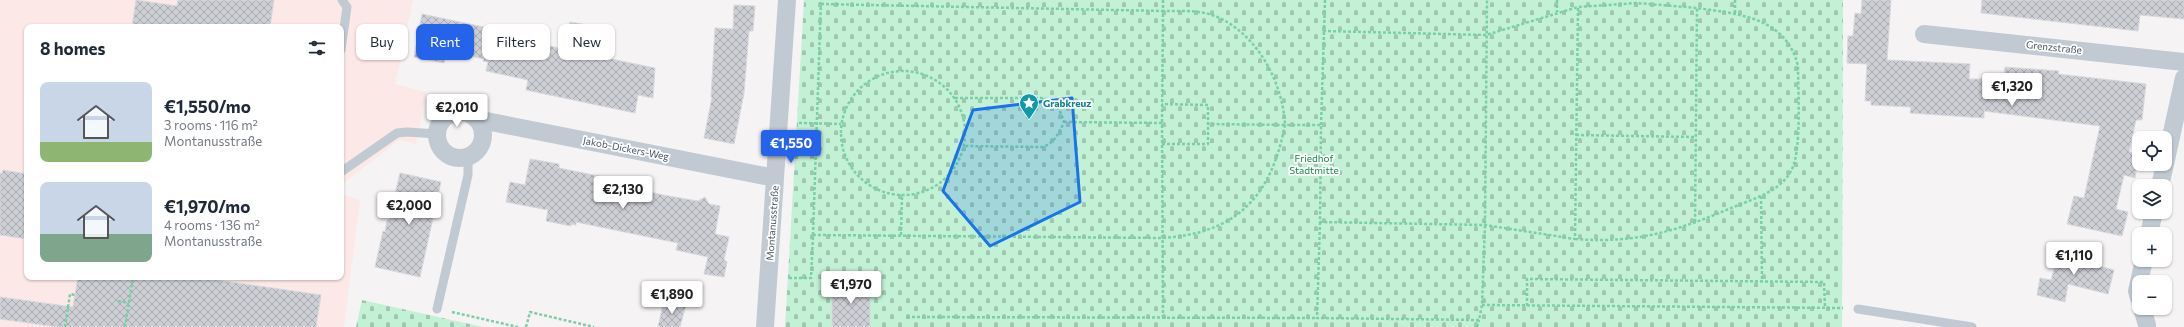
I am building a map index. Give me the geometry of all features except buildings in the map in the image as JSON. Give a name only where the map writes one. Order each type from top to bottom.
[{"type":"street","name":"Montanusstraße","points":[[765,327],[786,0]]},
{"type":"street","name":"Grenzstraße","points":[[1924,34],[2184,62]]},
{"type":"street","points":[[2172,132],[2184,78]]},
{"type":"street","name":"Jakob-Dickers-Weg","points":[[437,134],[443,119],[454,113],[467,113],[476,119],[775,178]]},
{"type":"street","points":[[437,134],[440,146],[447,154],[457,157],[468,156],[478,148],[482,137],[480,124],[476,119]]},
{"type":"street","points":[[2144,315],[2147,326]]},
{"type":"lane","points":[[342,0],[347,6],[344,28]]},
{"type":"lane","points":[[344,170],[396,134],[407,132],[437,134]]},
{"type":"lane","points":[[437,309],[468,175],[468,156]]},
{"type":"lane","points":[[1858,309],[1972,327]]},
{"type":"path","points":[[768,277],[811,278],[814,235],[821,0]]},
{"type":"path","points":[[1163,0],[1163,317]]},
{"type":"path","points":[[1317,318],[1325,0]]},
{"type":"path","points":[[1477,327],[1482,305],[1485,224],[1487,0]]},
{"type":"path","points":[[1558,0],[1558,12]]},
{"type":"path","points":[[1735,0],[1735,13]]},
{"type":"path","points":[[1320,222],[1485,224],[1575,239],[1609,240],[1639,238],[1669,232],[1761,196],[1784,180],[1792,170],[1797,154],[1798,66],[1795,54],[1788,42],[1779,32],[1768,25],[1735,13],[1637,3],[1578,7],[1486,35],[1324,31]]},
{"type":"path","points":[[814,235],[1182,237],[1211,230],[1248,205],[1262,188],[1268,177],[1279,150],[1285,125],[1283,102],[1276,82],[1258,52],[1235,27],[1210,14],[1163,11],[821,4]]},
{"type":"path","points":[[1575,239],[1578,7]]},
{"type":"path","points":[[1695,223],[1697,8]]},
{"type":"path","points":[[908,71],[926,75],[942,84],[955,98],[962,113],[964,124],[964,146],[956,166],[942,182],[923,192],[902,196],[881,192],[862,181],[849,165],[841,145],[841,124],[846,106],[856,91],[871,79],[889,72],[908,71]]},
{"type":"path","points":[[955,98],[1044,98],[1053,101],[1060,110],[1064,122],[1058,135],[1049,145],[1042,147],[964,146]]},
{"type":"path","points":[[1162,104],[1208,104],[1208,144],[1162,144]]},
{"type":"path","points":[[1064,122],[1162,123]]},
{"type":"path","points":[[818,123],[841,124]]},
{"type":"path","points":[[1208,124],[1321,125]]},
{"type":"path","points":[[1576,135],[1696,137]]},
{"type":"path","points":[[901,235],[902,196]]},
{"type":"path","points":[[1761,196],[1762,281]]},
{"type":"path","points":[[1482,305],[1527,306],[1825,308],[1824,282],[1527,279],[1527,306]]},
{"type":"path","points":[[125,327],[133,280]]},
{"type":"path","points":[[66,327],[70,294],[75,295]]},
{"type":"path","points":[[118,301],[129,303]]},
{"type":"path","points":[[437,309],[518,327]]},
{"type":"path","points":[[526,327],[530,312],[594,327]]},
{"type":"path","points":[[906,317],[1163,317],[1479,320]]},
{"type":"highlighted area","points":[[1072,98],[1080,202],[990,246],[943,191],[973,110]]},
{"type":"shaded area","points":[[0,0],[413,0],[408,24],[356,24],[356,60],[400,60],[395,84],[426,92],[416,144],[399,140],[344,183],[344,24],[24,24],[24,280],[344,280],[344,195],[360,200],[344,327],[0,327]]},
{"type":"green space","name":"Friedhof Stadtmitte","points":[[804,0],[1843,0],[1842,327],[785,327]]},
{"type":"green space","points":[[362,300],[483,327],[356,327]]},
{"type":"place","name":"Grabkreuz","points":[[1029,120]]}]
